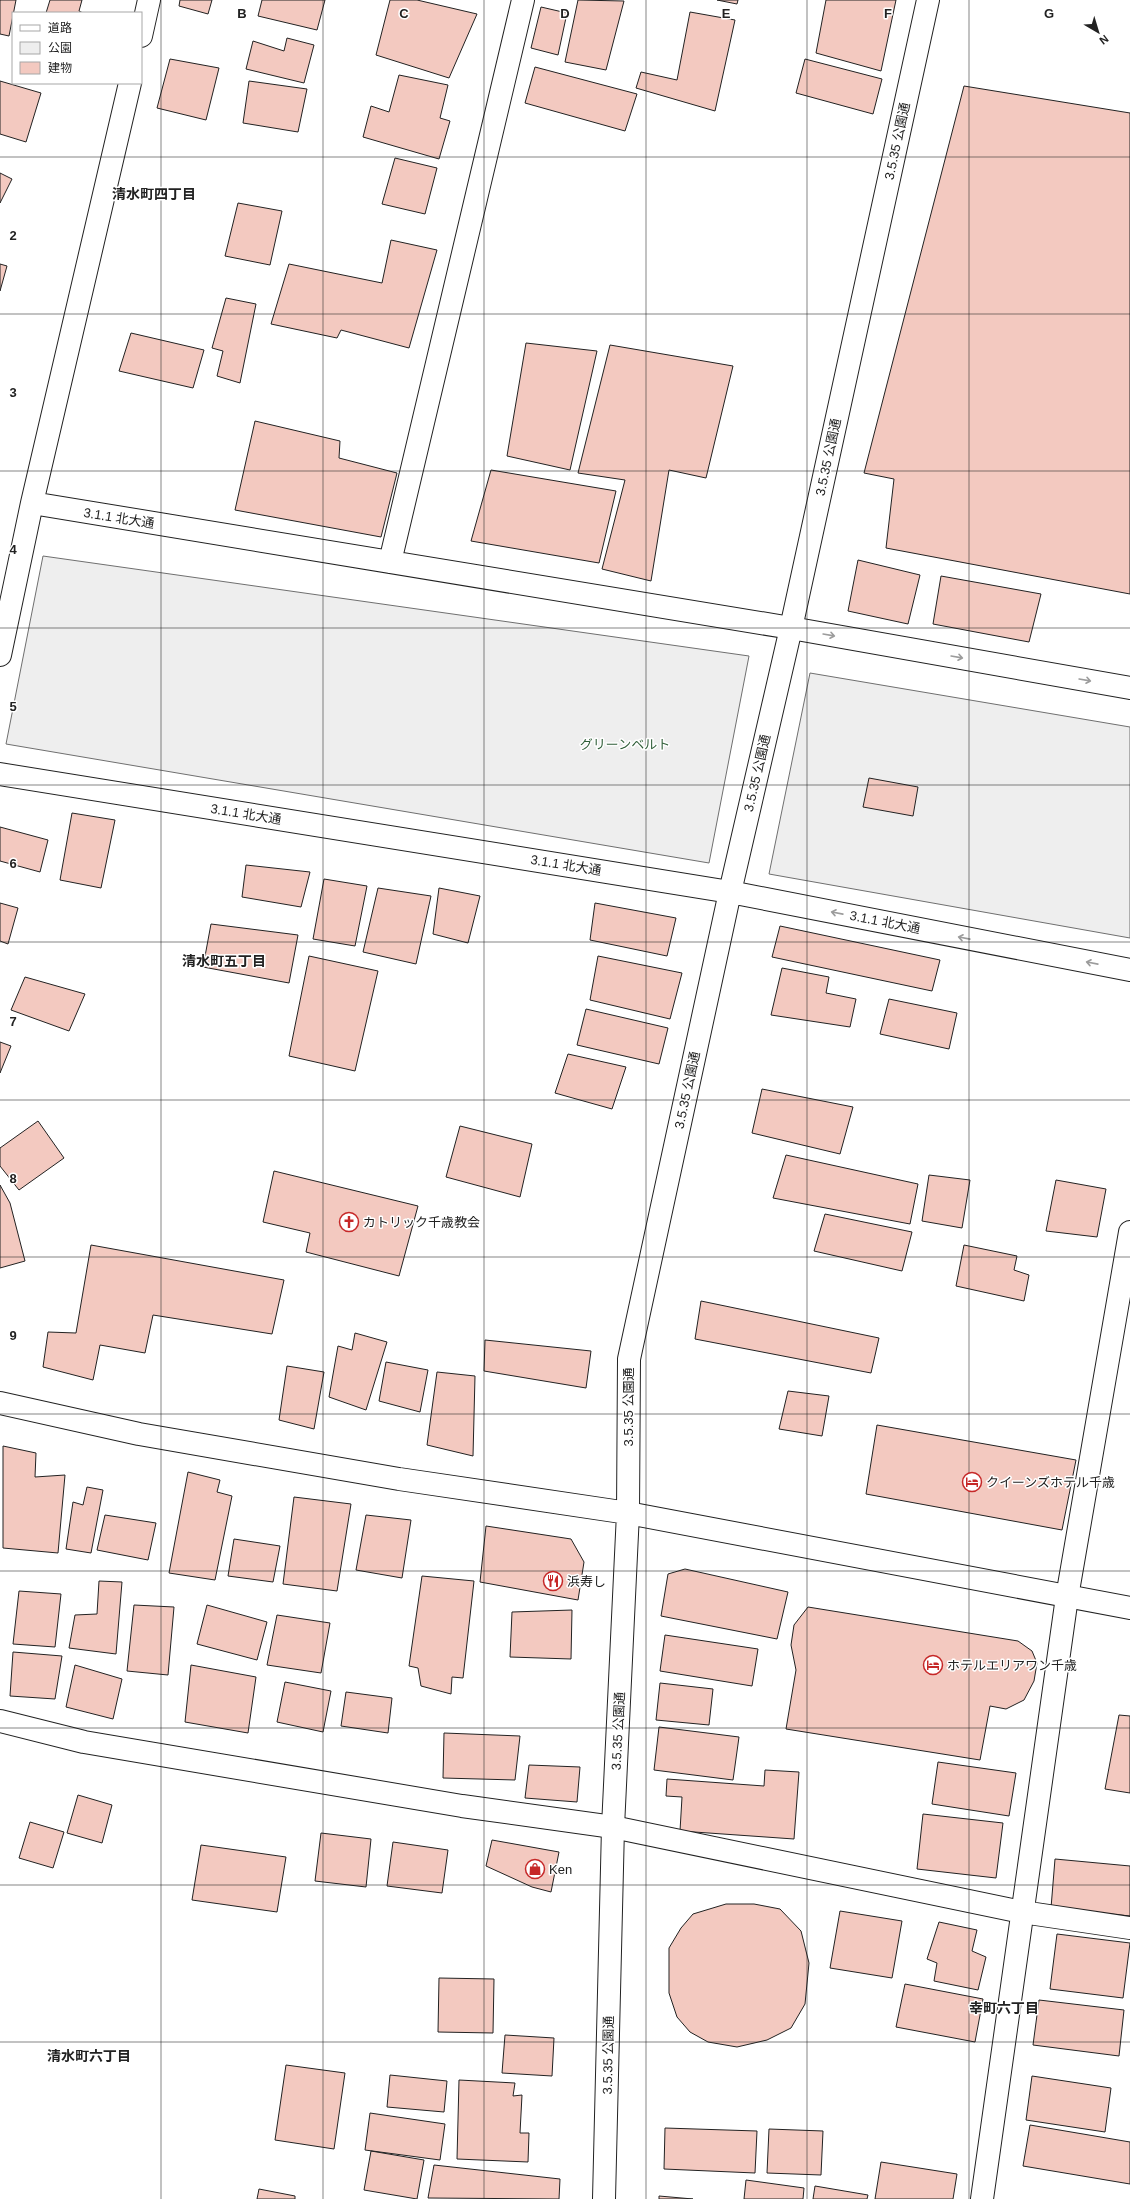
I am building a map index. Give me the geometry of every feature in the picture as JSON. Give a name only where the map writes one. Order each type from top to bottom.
[{"type":"street","points":[[142,32],[150,0]]},
{"type":"street","points":[[390,562],[523,0]]},
{"type":"street","name":"3.5.35 公園通","points":[[604,2199],[613,1827],[628,1513],[629,1359],[730,892],[791,628],[928,0]]},
{"type":"street","points":[[0,655],[32,503],[130,84]]},
{"type":"street","name":"3.1.1 北大通","points":[[32,503],[791,628],[1130,688]]},
{"type":"street","name":"3.1.1 北大通","points":[[0,774],[730,892],[1130,970]]},
{"type":"street","points":[[982,2199],[1067,1597],[1130,1232]]},
{"type":"street","points":[[0,1403],[139,1434],[367,1474],[628,1513],[1130,1608]]},
{"type":"street","points":[[0,1721],[92,1743],[462,1806],[613,1827],[1022,1912],[1130,1928]]},
{"type":"green space","name":"グリーンベルト","points":[[43,556],[749,656],[709,863],[6,744]]},
{"type":"green space","points":[[810,673],[1130,727],[1130,938],[769,874]]},
{"type":"building","points":[[0,0],[16,0],[14,12],[12,12],[9,36],[0,34]]},
{"type":"building","points":[[50,0],[82,0],[79,11],[81,12],[46,12]]},
{"type":"building","points":[[180,0],[212,0],[208,14],[179,6]]},
{"type":"building","points":[[262,0],[325,0],[317,30],[258,16]]},
{"type":"building","points":[[390,0],[417,0],[477,14],[449,78],[376,55]]},
{"type":"building","points":[[578,0],[624,1],[606,70],[565,62]]},
{"type":"building","points":[[717,0],[738,0],[737,4]]},
{"type":"building","points":[[826,0],[896,0],[881,71],[816,53]]},
{"type":"building","points":[[541,7],[567,13],[558,55],[531,48]]},
{"type":"building","points":[[690,12],[735,20],[715,111],[636,88],[641,72],[677,80]]},
{"type":"building","points":[[287,38],[314,45],[304,83],[246,69],[253,41],[284,51]]},
{"type":"building","points":[[170,59],[219,68],[206,120],[157,108]]},
{"type":"building","points":[[805,59],[882,79],[873,114],[796,93]]},
{"type":"building","points":[[535,67],[637,94],[625,131],[525,103]]},
{"type":"building","points":[[399,75],[448,85],[440,118],[450,121],[439,159],[363,137],[371,106],[389,112]]},
{"type":"building","points":[[0,81],[41,93],[26,142],[0,134]]},
{"type":"building","points":[[249,81],[307,89],[298,132],[243,123]]},
{"type":"building","points":[[964,86],[1130,113],[1130,594],[886,548],[894,479],[864,473]]},
{"type":"building","points":[[395,158],[437,168],[425,214],[382,204]]},
{"type":"building","points":[[0,173],[12,179],[0,203]]},
{"type":"building","points":[[238,203],[282,211],[270,265],[225,256]]},
{"type":"building","points":[[391,240],[437,250],[409,348],[341,330],[337,338],[271,324],[289,264],[382,283]]},
{"type":"building","points":[[0,264],[7,266],[0,291]]},
{"type":"building","points":[[226,298],[256,304],[240,383],[217,376],[223,351],[212,348]]},
{"type":"building","points":[[131,333],[204,350],[193,388],[119,371]]},
{"type":"building","points":[[526,343],[597,351],[570,470],[507,456]]},
{"type":"building","points":[[610,345],[733,366],[706,478],[669,470],[651,581],[602,569],[625,480],[578,473]]},
{"type":"building","points":[[255,421],[340,441],[339,458],[397,473],[381,537],[235,510]]},
{"type":"building","points":[[491,470],[616,491],[599,563],[471,541]]},
{"type":"building","points":[[858,560],[920,575],[908,624],[848,611]]},
{"type":"building","points":[[941,576],[1041,594],[1029,642],[933,624]]},
{"type":"building","points":[[869,778],[918,787],[913,816],[863,807]]},
{"type":"building","points":[[72,813],[115,820],[101,888],[60,880]]},
{"type":"building","points":[[0,827],[48,840],[40,872],[0,861]]},
{"type":"building","points":[[246,865],[310,872],[301,907],[242,897]]},
{"type":"building","points":[[324,879],[367,886],[355,946],[313,939]]},
{"type":"building","points":[[378,888],[431,896],[416,964],[363,952]]},
{"type":"building","points":[[439,888],[480,896],[468,943],[433,934]]},
{"type":"building","points":[[0,903],[18,908],[8,944],[0,941]]},
{"type":"building","points":[[595,903],[676,918],[667,956],[590,940]]},
{"type":"building","points":[[211,924],[298,935],[289,983],[203,967]]},
{"type":"building","points":[[780,926],[940,960],[932,991],[772,957]]},
{"type":"building","points":[[309,956],[378,971],[355,1071],[289,1056]]},
{"type":"building","points":[[598,956],[682,973],[670,1019],[590,1000]]},
{"type":"building","points":[[782,968],[829,977],[826,993],[856,999],[850,1027],[771,1015]]},
{"type":"building","points":[[25,977],[85,994],[69,1031],[11,1010]]},
{"type":"building","points":[[889,999],[957,1013],[949,1049],[880,1034]]},
{"type":"building","points":[[586,1009],[668,1028],[659,1064],[577,1045]]},
{"type":"building","points":[[0,1042],[11,1046],[0,1073]]},
{"type":"building","points":[[568,1054],[626,1067],[612,1109],[555,1093]]},
{"type":"building","points":[[762,1089],[853,1107],[840,1154],[752,1133]]},
{"type":"building","points":[[38,1121],[64,1158],[19,1190],[0,1166],[0,1148]]},
{"type":"building","points":[[460,1126],[532,1144],[520,1197],[446,1177]]},
{"type":"building","points":[[786,1155],[918,1184],[910,1224],[773,1198]]},
{"type":"building","points":[[274,1171],[418,1206],[399,1276],[306,1252],[310,1233],[263,1222]]},
{"type":"building","points":[[929,1175],[970,1180],[962,1228],[922,1221]]},
{"type":"building","points":[[1056,1180],[1106,1189],[1097,1237],[1046,1231]]},
{"type":"building","points":[[0,1185],[10,1203],[25,1261],[0,1268]]},
{"type":"building","points":[[825,1214],[912,1232],[902,1271],[814,1251]]},
{"type":"building","points":[[91,1245],[284,1280],[272,1334],[153,1315],[145,1353],[100,1345],[93,1380],[43,1367],[48,1332],[76,1333]]},
{"type":"building","points":[[964,1245],[1017,1256],[1014,1270],[1029,1275],[1024,1301],[956,1286]]},
{"type":"building","points":[[701,1301],[879,1338],[871,1373],[695,1339]]},
{"type":"building","points":[[355,1333],[387,1342],[366,1410],[329,1397],[338,1346],[352,1350]]},
{"type":"building","points":[[485,1340],[591,1351],[586,1388],[484,1371]]},
{"type":"building","points":[[386,1362],[428,1370],[420,1412],[379,1401]]},
{"type":"building","points":[[287,1366],[324,1372],[314,1429],[279,1420]]},
{"type":"building","points":[[437,1372],[475,1376],[473,1456],[427,1445]]},
{"type":"building","points":[[788,1391],[829,1396],[822,1436],[779,1429]]},
{"type":"building","points":[[877,1425],[1076,1460],[1062,1530],[866,1494]]},
{"type":"building","points":[[3,1446],[36,1453],[35,1477],[65,1475],[58,1553],[3,1548]]},
{"type":"building","points":[[188,1472],[220,1480],[217,1492],[232,1496],[215,1580],[169,1573]]},
{"type":"building","points":[[87,1487],[103,1490],[91,1553],[66,1549],[73,1502],[83,1505]]},
{"type":"building","points":[[294,1497],[351,1504],[337,1591],[283,1584]]},
{"type":"building","points":[[105,1515],[156,1523],[148,1560],[97,1550]]},
{"type":"building","points":[[366,1515],[411,1520],[402,1578],[356,1570]]},
{"type":"building","points":[[486,1526],[571,1539],[584,1562],[578,1600],[480,1582]]},
{"type":"building","points":[[234,1539],[280,1546],[273,1582],[228,1576]]},
{"type":"building","points":[[685,1569],[788,1592],[777,1639],[661,1616],[668,1574]]},
{"type":"building","points":[[422,1576],[474,1581],[463,1678],[452,1677],[451,1694],[421,1686],[418,1668],[409,1666]]},
{"type":"building","points":[[99,1581],[122,1582],[116,1654],[69,1648],[75,1615],[97,1614]]},
{"type":"building","points":[[19,1591],[61,1594],[55,1647],[13,1644]]},
{"type":"building","points":[[134,1605],[174,1607],[168,1675],[127,1671]]},
{"type":"building","points":[[207,1605],[267,1622],[257,1660],[197,1644]]},
{"type":"building","points":[[808,1607],[1018,1641],[1032,1651],[1037,1663],[1034,1681],[1024,1700],[1006,1709],[990,1706],[980,1760],[786,1729],[796,1670],[791,1645],[794,1625]]},
{"type":"building","points":[[572,1610],[571,1659],[510,1657],[512,1612]]},
{"type":"building","points":[[277,1615],[330,1623],[321,1673],[267,1665]]},
{"type":"building","points":[[665,1635],[758,1649],[752,1686],[660,1671]]},
{"type":"building","points":[[13,1652],[62,1656],[55,1699],[10,1696]]},
{"type":"building","points":[[75,1665],[122,1679],[113,1719],[66,1707]]},
{"type":"building","points":[[191,1665],[256,1677],[248,1733],[185,1722]]},
{"type":"building","points":[[285,1682],[331,1691],[323,1732],[277,1722]]},
{"type":"building","points":[[660,1683],[713,1689],[709,1725],[656,1720]]},
{"type":"building","points":[[346,1692],[392,1698],[388,1733],[341,1726]]},
{"type":"building","points":[[1119,1715],[1130,1716],[1130,1793],[1105,1789]]},
{"type":"building","points":[[659,1727],[739,1737],[733,1780],[654,1770]]},
{"type":"building","points":[[444,1733],[520,1736],[515,1780],[443,1778]]},
{"type":"building","points":[[938,1762],[1016,1773],[1009,1816],[932,1804]]},
{"type":"building","points":[[529,1765],[580,1767],[577,1802],[525,1798]]},
{"type":"building","points":[[765,1770],[799,1772],[794,1839],[680,1831],[682,1797],[666,1796],[667,1779],[764,1786]]},
{"type":"building","points":[[78,1795],[112,1805],[102,1843],[67,1833]]},
{"type":"building","points":[[923,1814],[1003,1823],[996,1878],[917,1869]]},
{"type":"building","points":[[30,1822],[64,1832],[53,1868],[19,1858]]},
{"type":"building","points":[[321,1833],[371,1839],[366,1887],[315,1881]]},
{"type":"building","points":[[492,1840],[559,1852],[551,1892],[532,1887],[486,1866]]},
{"type":"building","points":[[393,1842],[448,1850],[442,1893],[387,1886]]},
{"type":"building","points":[[201,1845],[286,1857],[277,1912],[192,1900]]},
{"type":"building","points":[[1055,1859],[1130,1866],[1130,1916],[1051,1908]]},
{"type":"building","points":[[726,1904],[754,1904],[780,1909],[801,1931],[809,1963],[805,2004],[791,2028],[767,2040],[737,2047],[708,2042],[690,2032],[677,2017],[669,1993],[669,1948],[681,1928],[693,1914]]},
{"type":"building","points":[[840,1911],[902,1921],[892,1978],[830,1968]]},
{"type":"building","points":[[939,1922],[977,1930],[972,1951],[986,1957],[978,1990],[934,1981],[937,1963],[927,1959]]},
{"type":"building","points":[[1057,1934],[1130,1943],[1123,1998],[1050,1989]]},
{"type":"building","points":[[439,1978],[494,1979],[493,2033],[438,2032]]},
{"type":"building","points":[[905,1984],[983,1999],[975,2042],[896,2027]]},
{"type":"building","points":[[1039,2000],[1124,2010],[1119,2056],[1033,2045]]},
{"type":"building","points":[[505,2035],[554,2038],[552,2076],[502,2073]]},
{"type":"building","points":[[286,2065],[345,2073],[334,2149],[275,2140]]},
{"type":"building","points":[[390,2075],[447,2081],[444,2112],[387,2107]]},
{"type":"building","points":[[1032,2076],[1111,2088],[1105,2132],[1026,2120]]},
{"type":"building","points":[[459,2080],[515,2083],[513,2096],[522,2095],[520,2133],[529,2133],[528,2162],[457,2159]]},
{"type":"building","points":[[370,2113],[445,2124],[440,2160],[365,2150]]},
{"type":"building","points":[[1030,2125],[1130,2142],[1130,2184],[1023,2166]]},
{"type":"building","points":[[665,2128],[757,2131],[755,2173],[664,2169]]},
{"type":"building","points":[[769,2129],[823,2131],[821,2175],[767,2173]]},
{"type":"building","points":[[371,2151],[424,2160],[417,2199],[364,2190]]},
{"type":"building","points":[[881,2162],[957,2174],[953,2199],[875,2199]]},
{"type":"building","points":[[434,2165],[560,2179],[559,2199],[428,2198]]},
{"type":"building","points":[[746,2180],[804,2188],[803,2199],[744,2199]]},
{"type":"building","points":[[815,2186],[868,2195],[867,2199],[813,2199]]},
{"type":"building","points":[[259,2189],[295,2196],[295,2199],[257,2199]]},
{"type":"building","points":[[659,2196],[693,2199],[659,2199]]},
{"type":"place","name":"カトリック千歳教会","points":[[349,1222]]},
{"type":"place","name":"クイーンズホテル千歳","points":[[972,1482]]},
{"type":"place","name":"浜寿し","points":[[553,1581]]},
{"type":"place","name":"ホテルエリアワン千歳","points":[[933,1665]]},
{"type":"place","name":"Ken","points":[[535,1869]]},
{"type":"district","name":"清水町四丁目","points":[[154,194]]},
{"type":"district","name":"清水町五丁目","points":[[224,961]]},
{"type":"district","name":"幸町六丁目","points":[[1004,2008]]},
{"type":"district","name":"清水町六丁目","points":[[89,2056]]}]
